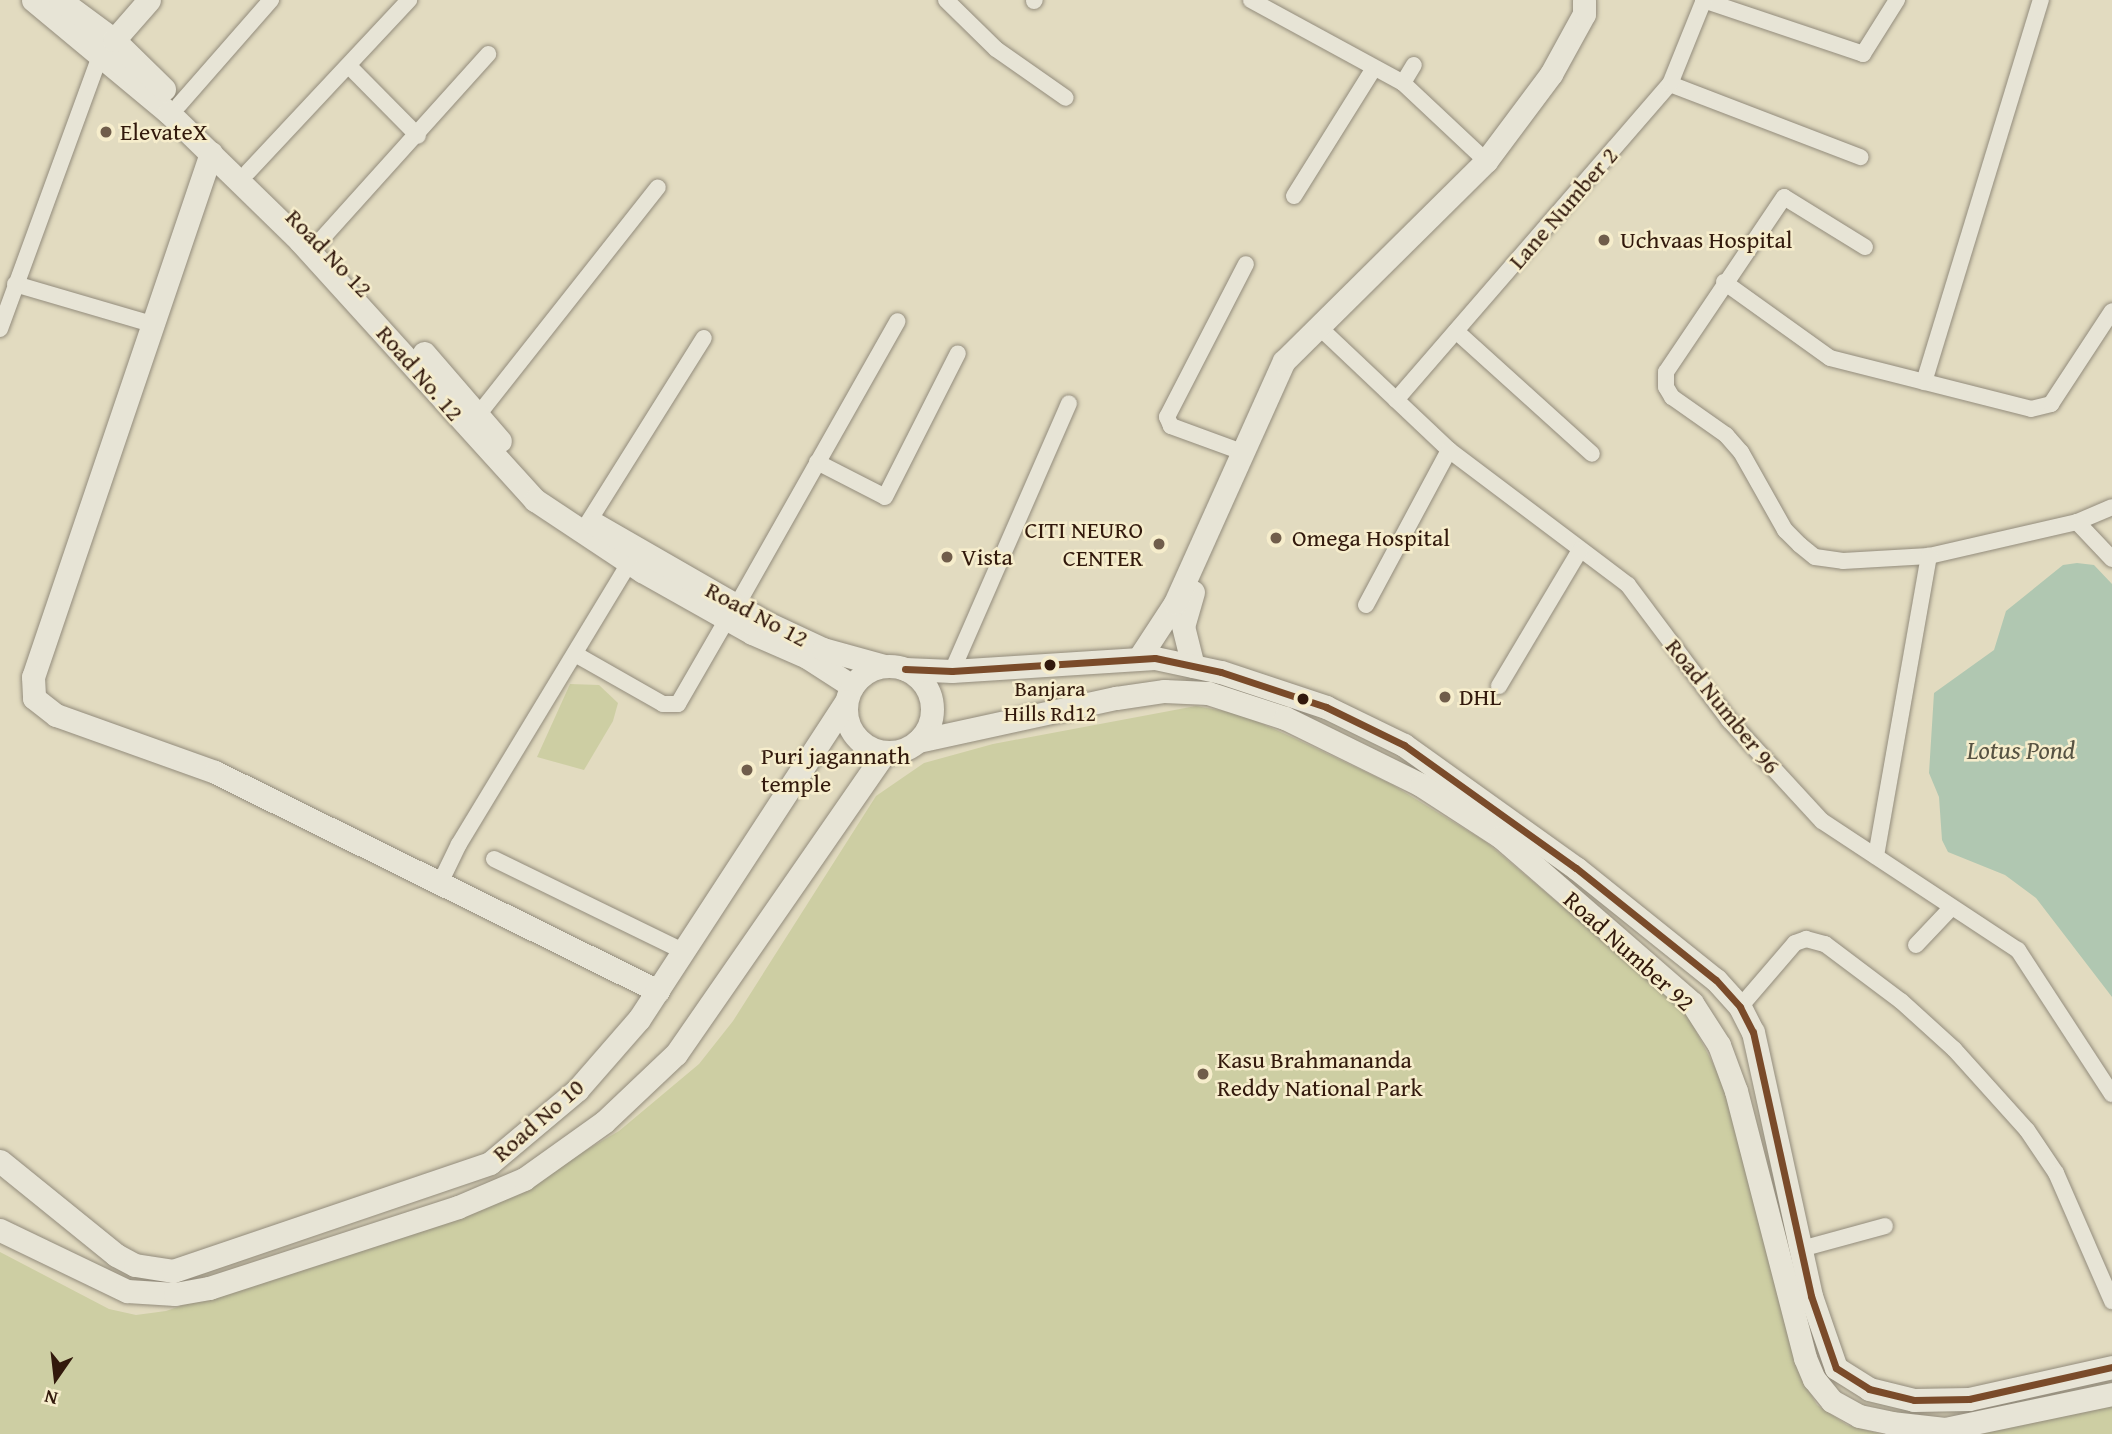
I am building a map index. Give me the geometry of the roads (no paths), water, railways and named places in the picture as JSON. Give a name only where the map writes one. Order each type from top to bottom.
[{"type":"main road","name":"Road No. 12","points":[[33,0],[108,46],[300,240],[535,499],[629,563],[732,612],[807,657],[849,693]]},
{"type":"main road","name":"Road No 12","points":[[60,0],[108,46],[179,104],[319,242],[548,493],[732,612],[823,649],[895,668]]},
{"type":"main road","points":[[108,46],[149,0]]},
{"type":"main road","points":[[1139,658],[1175,603],[1284,361],[1486,162],[1551,74],[1584,14],[1584,0]]},
{"type":"main road","points":[[211,153],[155,325],[33,677],[34,698],[56,715],[215,772],[441,881],[658,991]]},
{"type":"main road","points":[[1193,666],[1184,639],[1185,614],[1297,368],[1299,349]]},
{"type":"main road","name":"Road Number 92","points":[[895,668],[952,671],[1139,658],[1193,666],[1326,707],[1437,766],[1576,868],[1716,979],[1740,1007],[1756,1045],[1811,1296],[1836,1368],[1869,1389],[1914,1400],[1969,1399],[2110,1364]]},
{"type":"main road","points":[[895,668],[922,682],[931,702],[931,716],[918,741],[885,752],[871,748],[855,734],[846,715],[849,693],[866,672],[895,668]]},
{"type":"main road","name":"Road Number 92","points":[[918,741],[1164,691],[1208,693],[1243,702],[1314,731],[1421,785],[1501,837],[1692,1003],[1719,1045],[1736,1091],[1805,1358],[1814,1379],[1832,1401],[1859,1416],[1891,1423],[1945,1429],[2112,1394]]},
{"type":"main road","name":"Road No 10","points":[[0,1161],[135,1265],[173,1271],[491,1163],[577,1090],[658,991],[849,693]]},
{"type":"main road","points":[[1314,731],[1326,707]]},
{"type":"main road","name":"Road No 10","points":[[0,1230],[127,1291],[165,1294],[209,1288],[458,1207],[524,1179],[604,1122],[676,1054],[885,752]]},
{"type":"main road","points":[[1559,887],[1576,868]]},
{"type":"main road","points":[[127,1291],[135,1265]]},
{"type":"street","points":[[179,104],[271,0]]},
{"type":"street","points":[[248,172],[409,0]]},
{"type":"street","points":[[946,0],[996,49],[1066,98]]},
{"type":"street","points":[[1251,0],[1402,83],[1486,162]]},
{"type":"street","points":[[1703,0],[1863,54],[1897,0]]},
{"type":"street","name":"Lane Number 2","points":[[1396,400],[1670,84],[1703,0]]},
{"type":"street","points":[[1924,382],[2041,0]]},
{"type":"street","points":[[0,329],[108,46]]},
{"type":"street","points":[[319,242],[418,136],[488,54]]},
{"type":"street","points":[[1402,83],[1414,65]]},
{"type":"street","points":[[349,66],[418,136]]},
{"type":"street","points":[[1294,196],[1374,68]]},
{"type":"street","points":[[1670,84],[1860,158]]},
{"type":"street","points":[[478,415],[659,187]]},
{"type":"street","points":[[1865,247],[1784,197],[1671,360],[1666,387],[1672,397],[1734,444],[1785,530],[1815,556],[1843,561],[1929,556],[2077,522],[2112,507]]},
{"type":"street","points":[[1242,452],[1171,426],[1167,417],[1246,264]]},
{"type":"street","points":[[1724,282],[1830,358],[2031,409],[2051,404],[2112,311]]},
{"type":"street","points":[[15,284],[155,325]]},
{"type":"street","points":[[575,654],[663,704],[678,704],[898,321]]},
{"type":"street","name":"Road Number 96","points":[[1318,326],[1449,450],[1628,585],[1729,720],[1822,821],[2018,950],[2112,1094]]},
{"type":"street","points":[[1456,331],[1592,454]]},
{"type":"street","points":[[589,521],[704,338]]},
{"type":"street","points":[[817,462],[885,497],[958,354]]},
{"type":"street","points":[[952,671],[1069,402]]},
{"type":"street","points":[[1366,605],[1449,450]]},
{"type":"street","points":[[2077,522],[2112,559]]},
{"type":"street","points":[[1499,686],[1580,550]]},
{"type":"street","points":[[1876,856],[1929,556]]},
{"type":"street","points":[[441,881],[459,844],[629,563]]},
{"type":"street","points":[[494,859],[683,951]]},
{"type":"street","points":[[1916,945],[1952,907]]},
{"type":"street","points":[[1740,1007],[1795,943],[1806,939],[1825,944],[1901,1001],[1954,1049],[2027,1130],[2056,1172],[2112,1301]]},
{"type":"street","points":[[1801,1250],[1885,1226]]},
{"type":"water","name":"Lotus Pond","points":[[2063,565],[2094,565],[2112,584],[2112,997],[2036,898],[2005,875],[1948,852],[1942,840],[1939,797],[1929,773],[1934,693],[1994,650],[2006,611]]},
{"type":"place","name":"ElevateX","points":[[106,132]]},
{"type":"place","name":"Uchvaas Hospital","points":[[1604,240]]},
{"type":"place","name":"Omega Hospital","points":[[1276,538]]},
{"type":"place","name":"CITI NEURO CENTER","points":[[1159,544]]},
{"type":"place","name":"Vista","points":[[947,557]]},
{"type":"place","name":"Banjara Hills Rd12","points":[[1050,665]]},
{"type":"place","name":"DHL","points":[[1445,697]]},
{"type":"place","name":"Puri jagannath temple","points":[[747,770]]},
{"type":"place","name":"Kasu Brahmananda Reddy National Park","points":[[1203,1074]]}]
